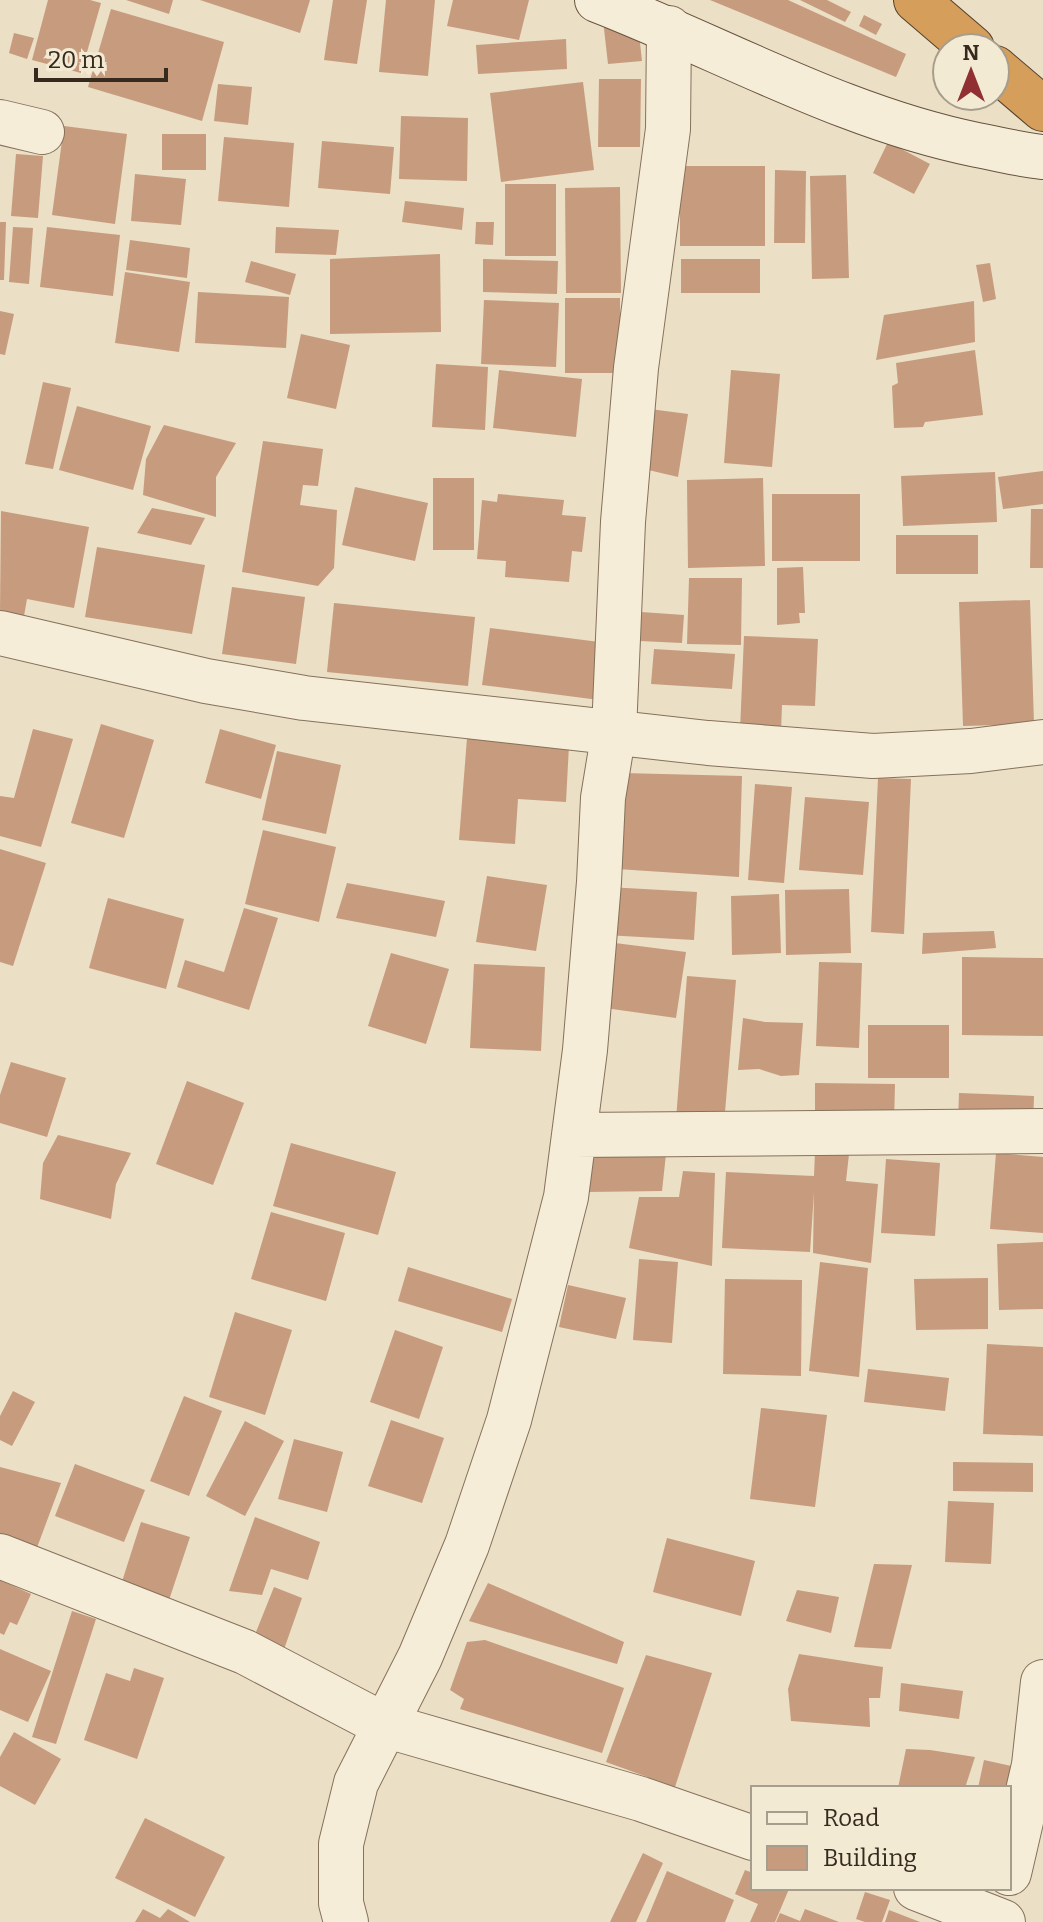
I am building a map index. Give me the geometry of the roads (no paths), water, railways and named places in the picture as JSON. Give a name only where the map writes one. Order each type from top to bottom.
[{"type":"highway","points":[[916,0],[953,32]]},
{"type":"highway","points":[[1011,82],[1043,109]]},
{"type":"street","points":[[597,0],[669,28],[817,94],[929,135],[1043,157]]},
{"type":"street","points":[[346,1922],[341,1903],[341,1844],[356,1783],[420,1657],[467,1545],[509,1420],[566,1197],[585,1050],[603,798],[614,731],[624,507],[636,368],[668,129],[669,28]]},
{"type":"street","points":[[0,122],[42,132]]},
{"type":"street","points":[[0,633],[191,678],[304,698],[708,743],[873,756],[971,751],[1043,742]]},
{"type":"street","points":[[574,1135],[1043,1131]]},
{"type":"street","points":[[0,1556],[245,1652],[384,1725],[641,1799],[751,1837]]},
{"type":"street","points":[[1011,1864],[1034,1765],[1043,1682]]},
{"type":"street","points":[[924,1890],[1002,1910]]}]
